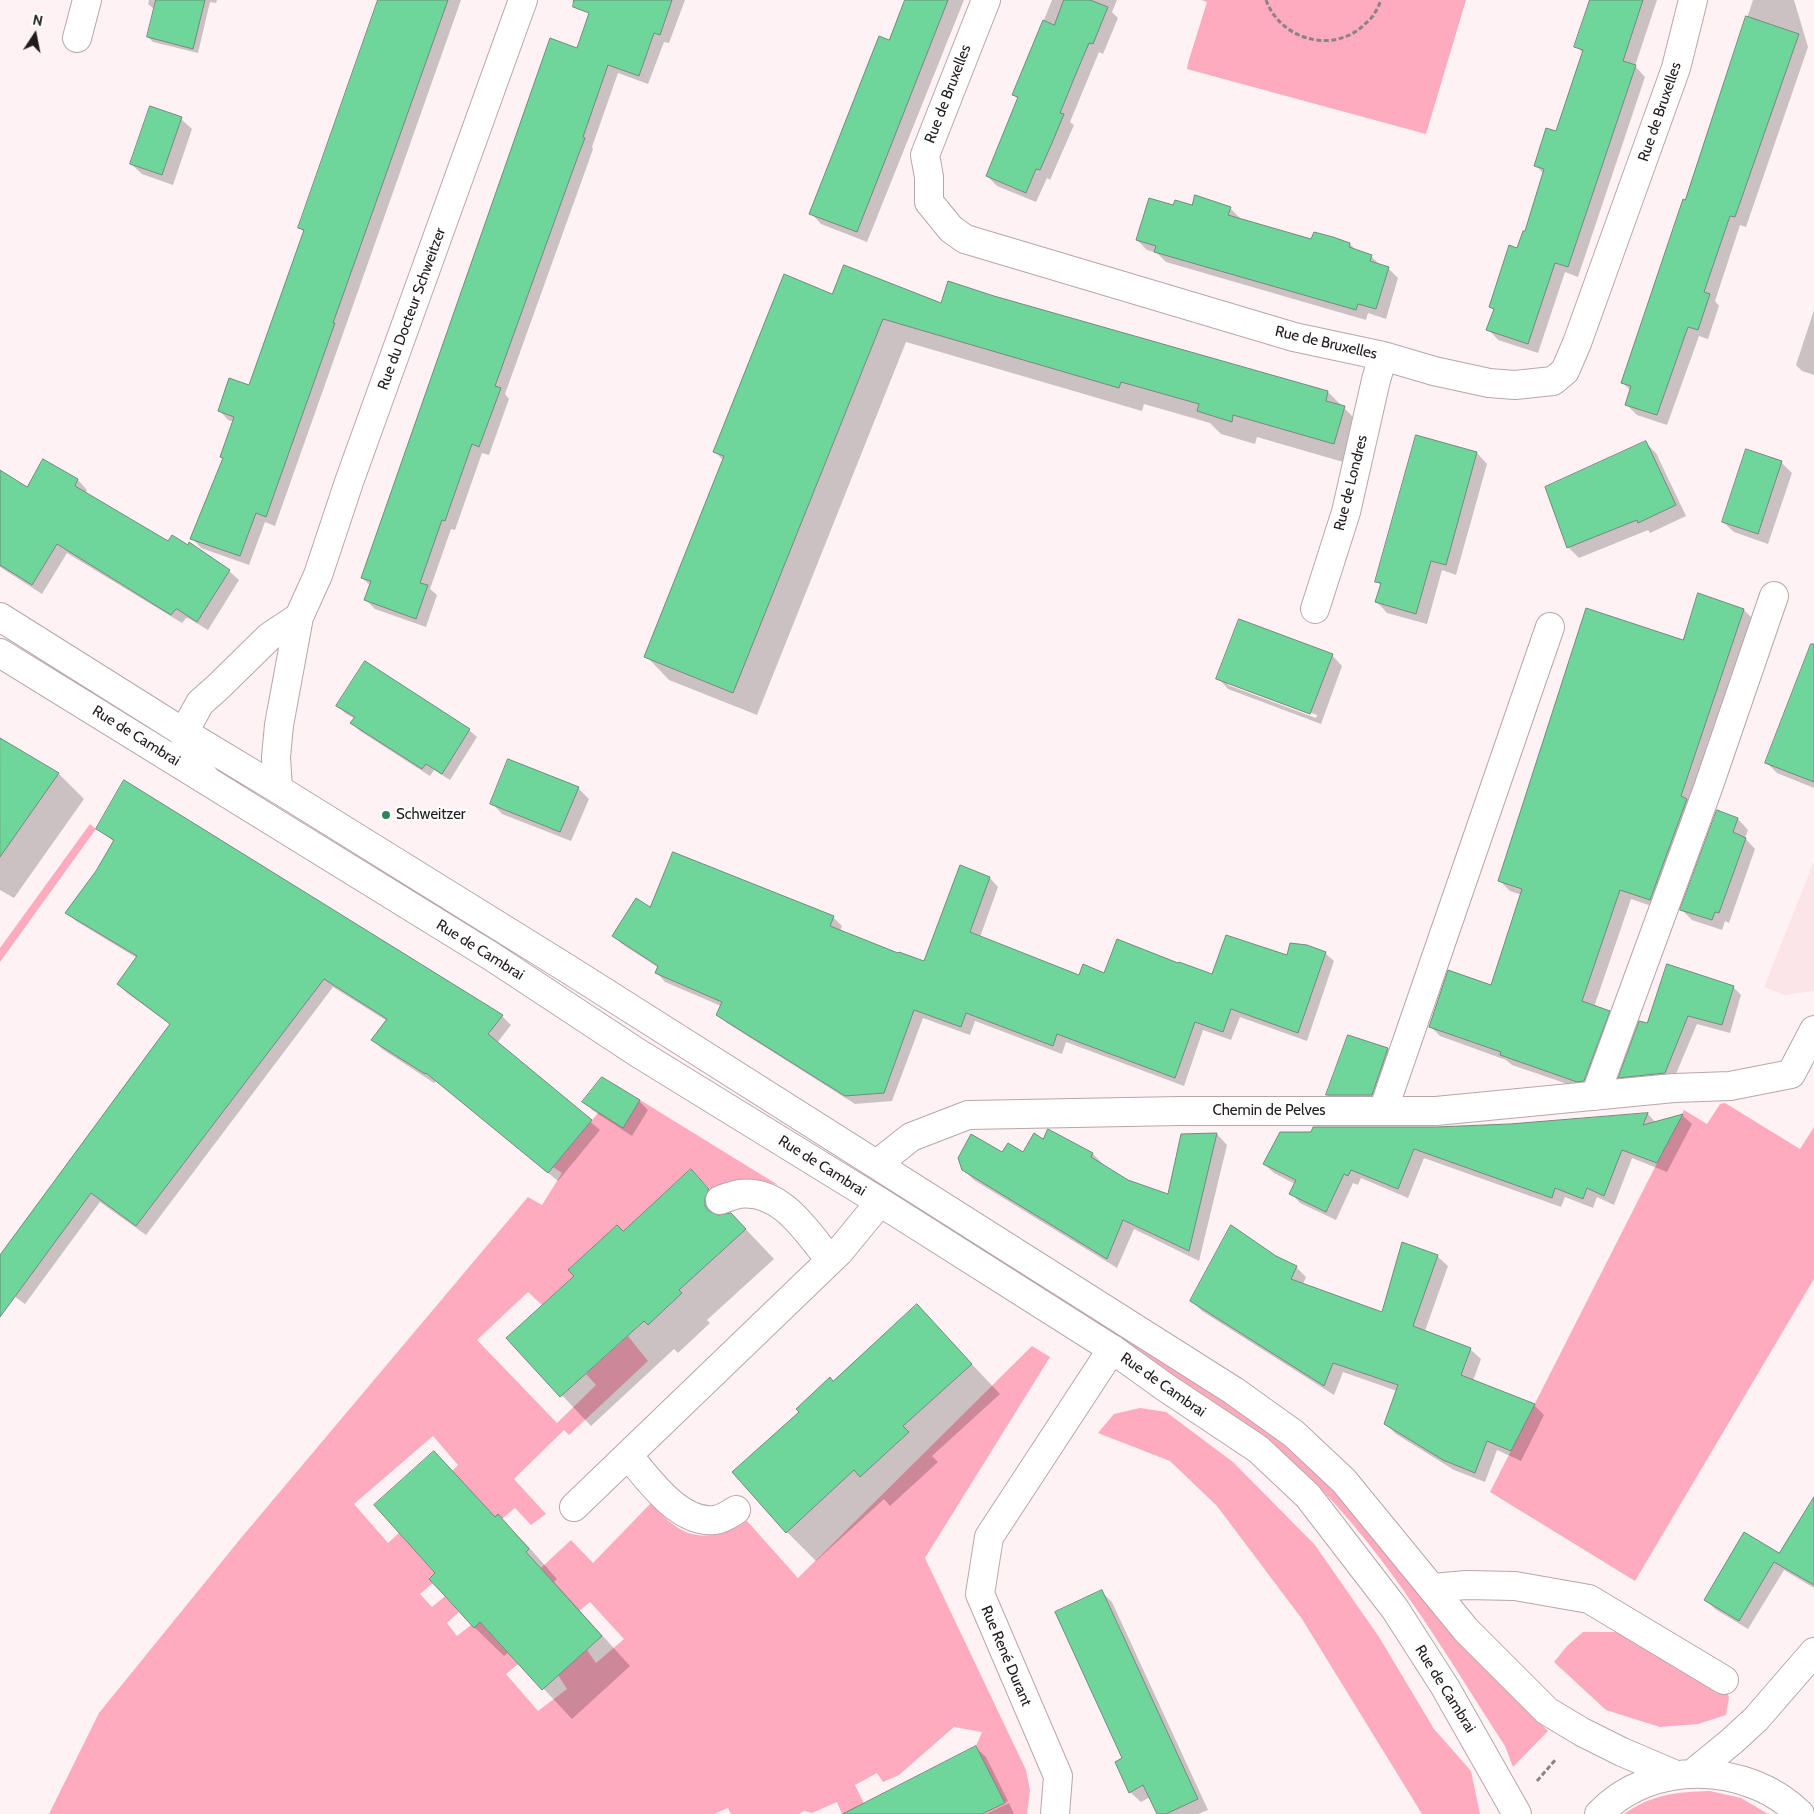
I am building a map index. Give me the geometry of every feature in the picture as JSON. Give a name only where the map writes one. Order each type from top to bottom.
[{"type":"main road","points":[[77,38],[87,0]]},
{"type":"main road","name":"Rue du Docteur Schweitzer","points":[[278,789],[276,757],[279,725],[299,617],[318,575],[349,482],[524,0]]},
{"type":"main road","name":"Rue de Bruxelles","points":[[986,0],[925,155],[929,177],[929,202],[950,229],[965,239],[1294,337],[1384,356],[1434,371],[1489,383],[1515,386],[1553,381],[1565,371],[1581,334],[1676,68],[1693,0]]},
{"type":"main road","name":"Rue de Londres","points":[[1315,609],[1346,512],[1376,380],[1384,356]]},
{"type":"main road","points":[[1595,1096],[1708,788],[1774,596]]},
{"type":"main road","name":"Rue de Cambrai","points":[[0,617],[568,969],[1226,1385],[1294,1434],[1344,1480],[1466,1630],[1546,1711],[1622,1752],[1685,1774]]},
{"type":"main road","points":[[207,780],[189,759],[184,732],[200,703],[269,637],[299,617]]},
{"type":"main road","points":[[1383,1111],[1550,627]]},
{"type":"main road","name":"Rue de Cambrai","points":[[0,653],[494,958],[647,1058],[880,1202],[1112,1349],[1258,1449],[1308,1496],[1394,1609],[1445,1687],[1514,1807]]},
{"type":"main road","name":"Chemin de Pelves","points":[[877,1164],[911,1136],[968,1115],[1180,1110],[1436,1111],[1674,1088],[1730,1086],[1791,1074],[1814,1030]]},
{"type":"main road","points":[[720,1200],[738,1194],[754,1194],[768,1197],[778,1203],[795,1219],[830,1260]]},
{"type":"main road","points":[[574,1507],[830,1260],[856,1233],[880,1202]]},
{"type":"main road","name":"Rue René Durant","points":[[1055,1814],[1058,1776],[980,1594],[989,1537],[1112,1349]]},
{"type":"main road","points":[[628,1455],[679,1510],[695,1518],[715,1520],[736,1510]]},
{"type":"main road","points":[[1433,1588],[1466,1585],[1515,1586],[1589,1599],[1724,1680]]},
{"type":"main road","points":[[1685,1774],[1731,1742],[1756,1719],[1814,1652]]},
{"type":"main road","points":[[1599,1814],[1625,1793],[1650,1782],[1685,1774],[1731,1777],[1767,1790],[1800,1814]]},
{"type":"path","points":[[1266,0],[1270,12],[1287,29],[1309,40],[1334,40],[1356,32],[1374,15],[1381,0]]},
{"type":"path","points":[[1514,1807],[1565,1747],[1582,1732]]},
{"type":"shaded area","points":[[1201,0],[1466,0],[1426,134],[1187,69],[1207,2]]},
{"type":"shaded area","points":[[90,824],[96,829],[0,962],[0,948]]},
{"type":"shaded area","points":[[1814,861],[1814,991],[1784,995],[1764,987]]},
{"type":"shaded area","points":[[640,1100],[778,1185],[743,1180],[728,1183],[711,1190],[691,1169],[623,1231],[617,1225],[569,1269],[574,1276],[542,1305],[528,1292],[477,1340],[557,1423],[596,1385],[586,1374],[628,1336],[648,1361],[569,1435],[564,1430],[514,1479],[546,1514],[531,1525],[515,1508],[502,1519],[498,1515],[495,1517],[452,1471],[458,1465],[433,1436],[354,1504],[388,1543],[399,1533],[435,1573],[429,1578],[433,1583],[420,1594],[432,1607],[445,1596],[459,1612],[447,1623],[457,1636],[471,1625],[474,1628],[480,1622],[518,1664],[506,1674],[538,1711],[567,1689],[558,1675],[587,1650],[596,1663],[624,1639],[590,1602],[579,1611],[541,1568],[571,1540],[593,1563],[651,1503],[671,1523],[683,1531],[692,1534],[710,1535],[720,1533],[747,1521],[798,1578],[1032,1346],[1050,1357],[925,1558],[1026,1770],[1030,1790],[1027,1814],[982,1814],[1005,1803],[976,1746],[982,1732],[954,1727],[899,1775],[883,1782],[877,1773],[855,1785],[869,1814],[842,1814],[837,1802],[812,1813],[804,1811],[799,1814],[731,1814],[728,1808],[714,1814],[49,1814],[99,1713],[241,1538],[528,1197],[542,1205],[562,1173],[553,1167],[599,1112],[623,1128]]},
{"type":"shaded area","points":[[1725,1103],[1800,1149],[1814,1127],[1814,1279],[1635,1581],[1490,1492],[1684,1110],[1707,1124],[1720,1104]]},
{"type":"shaded area","points":[[892,1185],[1266,1427],[1316,1471],[1368,1527],[1453,1633],[1508,1692],[1548,1731],[1513,1767],[1505,1746],[1415,1606],[1339,1508],[1294,1463],[1242,1422],[1135,1349],[892,1196]]},
{"type":"shaded area","points":[[1140,1408],[1166,1412],[1233,1462],[1315,1545],[1379,1637],[1434,1729],[1471,1771],[1480,1814],[1422,1814],[1302,1619],[1217,1506],[1170,1461],[1098,1433],[1114,1414]]},
{"type":"shaded area","points":[[1583,1632],[1616,1632],[1658,1640],[1724,1680],[1729,1698],[1726,1715],[1698,1724],[1660,1727],[1606,1710],[1554,1662],[1567,1646]]},
{"type":"shaded area","points":[[1710,1791],[1741,1798],[1768,1814],[1624,1814],[1645,1802],[1665,1795]]},
{"type":"building","points":[[156,0],[205,0],[193,49],[147,37]]},
{"type":"building","points":[[378,0],[448,0],[266,517],[256,513],[240,556],[190,539],[223,458],[220,457],[234,417],[218,411],[229,378],[249,385],[304,230],[298,228]]},
{"type":"building","points":[[574,0],[672,0],[660,35],[654,33],[639,76],[608,65],[583,137],[585,138],[495,386],[501,388],[479,447],[472,444],[445,521],[442,520],[420,583],[428,585],[416,619],[364,600],[371,581],[361,578],[550,38],[577,48],[589,13],[573,7]]},
{"type":"building","points":[[905,0],[948,0],[857,232],[809,214],[879,36],[889,40]]},
{"type":"building","points":[[1064,0],[1090,0],[1108,7],[1093,44],[1089,43],[1075,76],[1060,113],[1064,114],[1052,143],[1040,170],[1036,169],[1026,193],[986,176],[1018,97],[1012,95],[1043,20],[1054,25]]},
{"type":"building","points":[[1590,0],[1643,0],[1623,61],[1636,65],[1568,267],[1555,263],[1528,344],[1486,330],[1494,309],[1489,307],[1509,245],[1517,248],[1523,231],[1525,231],[1544,169],[1534,166],[1546,128],[1556,131],[1583,50],[1574,47]]},
{"type":"building","points":[[1746,16],[1799,34],[1735,217],[1730,216],[1704,292],[1710,294],[1698,330],[1688,327],[1657,415],[1625,405],[1631,386],[1621,383],[1683,199],[1685,200]]},
{"type":"building","points":[[150,106],[182,117],[162,175],[130,164]]},
{"type":"building","points":[[1195,195],[1231,207],[1228,215],[1311,239],[1314,232],[1333,237],[1350,243],[1349,247],[1372,255],[1370,261],[1389,267],[1376,309],[1358,304],[1356,310],[1154,252],[1156,246],[1136,240],[1149,198],[1173,205],[1175,200],[1192,205]]},
{"type":"building","points":[[844,265],[941,303],[948,281],[994,296],[1328,391],[1326,401],[1345,406],[1334,444],[1233,415],[1232,422],[1197,411],[1199,404],[1121,382],[1119,388],[883,319],[733,693],[644,657],[724,456],[713,452],[784,274],[832,294]]},
{"type":"building","points":[[1416,435],[1477,452],[1446,565],[1431,561],[1416,614],[1375,602],[1381,583],[1375,582]]},
{"type":"building","points":[[1646,441],[1676,505],[1638,523],[1637,520],[1567,548],[1545,487]]},
{"type":"building","points":[[1746,449],[1782,461],[1758,534],[1722,522]]},
{"type":"building","points":[[43,459],[78,479],[75,486],[168,541],[172,535],[188,545],[189,542],[230,570],[197,622],[177,609],[171,615],[57,544],[32,585],[0,565],[0,470],[27,487]]},
{"type":"building","points":[[1698,593],[1744,609],[1681,796],[1687,799],[1650,900],[1620,890],[1582,1001],[1610,1011],[1584,1081],[1577,1082],[1500,1055],[1501,1052],[1429,1027],[1448,970],[1491,985],[1522,889],[1498,881],[1586,608],[1683,640]]},
{"type":"building","points":[[1239,619],[1333,654],[1310,714],[1216,679]]},
{"type":"building","points":[[1811,644],[1814,644],[1814,782],[1765,763]]},
{"type":"building","points":[[365,661],[470,729],[442,774],[426,764],[422,769],[350,723],[355,717],[336,706]]},
{"type":"building","points":[[0,738],[59,773],[0,857]]},
{"type":"building","points":[[508,759],[579,787],[560,832],[490,804]]},
{"type":"building","points":[[124,780],[503,1015],[488,1034],[592,1120],[548,1173],[426,1073],[371,1040],[387,1019],[324,979],[136,1226],[91,1193],[0,1317],[0,1255],[170,1024],[117,984],[137,956],[65,913],[96,871],[114,840],[96,829]]},
{"type":"building","points":[[1717,810],[1738,818],[1733,832],[1746,838],[1719,913],[1715,912],[1712,920],[1680,910]]},
{"type":"building","points":[[673,852],[834,916],[830,926],[898,953],[924,961],[960,865],[990,877],[970,932],[1079,975],[1083,964],[1104,973],[1117,939],[1212,974],[1226,935],[1287,955],[1290,943],[1307,945],[1326,952],[1298,1033],[1231,1009],[1223,1032],[1195,1022],[1175,1078],[1057,1034],[1053,1046],[966,1013],[961,1027],[914,1010],[884,1093],[845,1096],[716,1015],[722,1002],[655,973],[658,966],[612,936],[636,898],[650,907]]},
{"type":"building","points":[[1667,964],[1734,986],[1722,1025],[1688,1016],[1665,1073],[1618,1078],[1639,1021],[1647,1023]]},
{"type":"building","points":[[1348,1035],[1388,1048],[1372,1095],[1326,1095]]},
{"type":"building","points":[[602,1077],[640,1100],[623,1128],[582,1102]]},
{"type":"building","points":[[1648,1113],[1643,1125],[1683,1114],[1657,1163],[1622,1150],[1604,1196],[1587,1188],[1583,1199],[1555,1188],[1552,1198],[1414,1149],[1398,1189],[1351,1170],[1348,1176],[1344,1174],[1326,1212],[1289,1194],[1296,1180],[1263,1164],[1280,1132],[1311,1132],[1313,1127],[1436,1127],[1510,1124]]},
{"type":"building","points":[[1048,1129],[1093,1153],[1091,1157],[1128,1180],[1168,1194],[1181,1134],[1217,1133],[1189,1251],[1123,1220],[1107,1259],[962,1170],[958,1158],[971,1134],[1002,1152],[1008,1143],[1023,1152],[1034,1133],[1043,1139]]},
{"type":"building","points":[[691,1169],[709,1189],[705,1198],[705,1206],[709,1211],[718,1215],[731,1213],[746,1229],[679,1290],[682,1293],[648,1325],[644,1321],[560,1397],[506,1338],[574,1276],[568,1270],[617,1225],[623,1231]]},
{"type":"building","points":[[1231,1225],[1276,1256],[1297,1266],[1291,1279],[1382,1312],[1402,1242],[1438,1255],[1413,1326],[1471,1348],[1461,1375],[1535,1404],[1511,1451],[1487,1441],[1475,1473],[1443,1460],[1384,1424],[1398,1385],[1333,1363],[1324,1386],[1190,1301]]},
{"type":"building","points":[[917,1304],[972,1364],[903,1426],[909,1432],[860,1477],[854,1470],[786,1533],[732,1472],[799,1412],[796,1409],[830,1377],[833,1381]]},
{"type":"building","points":[[434,1451],[495,1517],[498,1514],[529,1549],[526,1552],[602,1636],[542,1690],[480,1622],[474,1628],[429,1579],[435,1573],[374,1505]]},
{"type":"building","points":[[1814,1497],[1814,1585],[1774,1562],[1739,1621],[1704,1600],[1744,1532],[1779,1553]]},
{"type":"building","points":[[1102,1590],[1198,1799],[1166,1814],[1157,1814],[1143,1785],[1129,1793],[1115,1762],[1122,1758],[1055,1612]]},
{"type":"building","points":[[976,1746],[1005,1803],[982,1814],[843,1814]]},
{"type":"place","name":"Schweitzer","points":[[386,815]]}]
